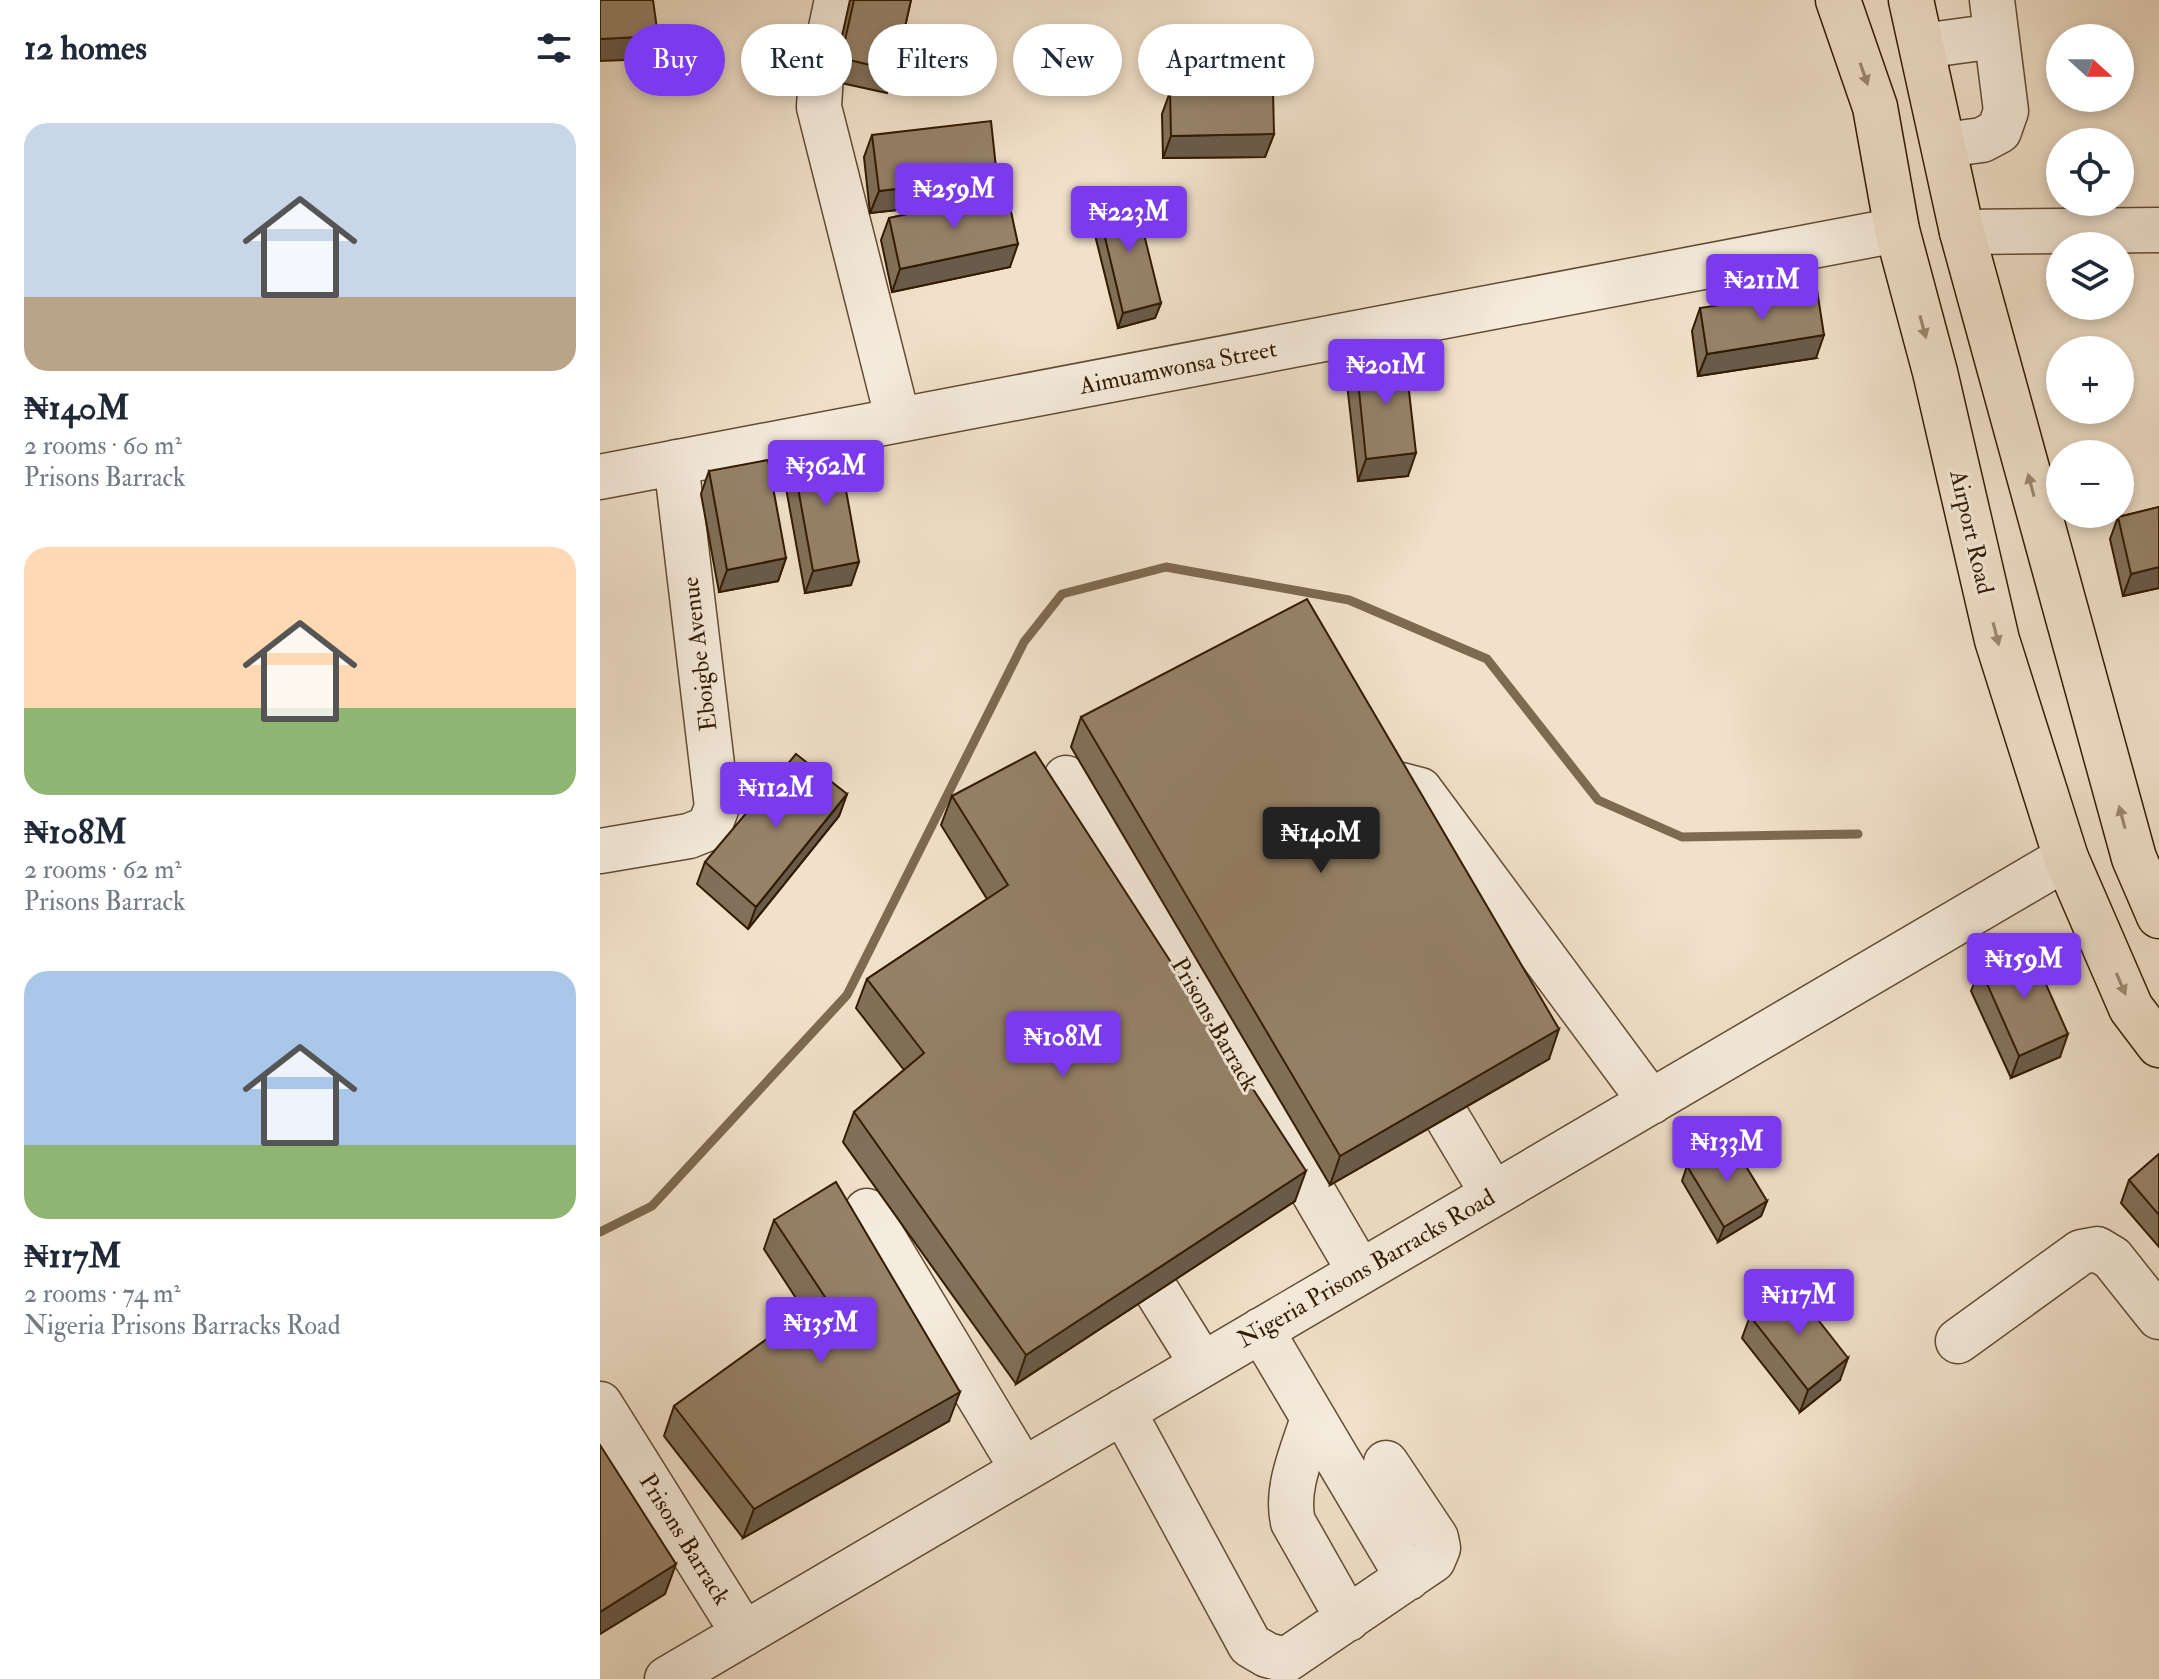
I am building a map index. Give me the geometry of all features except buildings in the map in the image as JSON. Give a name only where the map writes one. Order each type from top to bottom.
[{"type":"main road","name":"Airport Road","points":[[1838,0],[1875,107],[1897,230],[1935,372],[1997,640],[2066,858],[2131,1008],[2159,1045]]},
{"type":"main road","points":[[1911,0],[1962,232],[2146,854],[2159,916]]},
{"type":"street","points":[[837,0],[821,74],[819,107],[898,420]]},
{"type":"street","points":[[1922,46],[1994,18],[2006,111],[1999,131],[1982,140],[1944,145]]},
{"type":"street","name":"Aimuamwonsa Street","points":[[600,477],[1897,230]]},
{"type":"street","points":[[1962,232],[2159,230]]},
{"type":"street","name":"Eboigbe Avenue","points":[[600,851],[689,836],[709,828],[717,807],[676,462]]},
{"type":"street","name":"Prisons Barrack","points":[[1066,778],[1156,924],[1360,1272]]},
{"type":"street","points":[[1324,828],[1401,785],[1420,790],[1651,1102]]},
{"type":"street","points":[[1020,911],[1109,848]]},
{"type":"street","name":"Nigeria Prisons Barracks Road","points":[[667,1679],[2066,858]]},
{"type":"street","points":[[1156,924],[1260,864]]},
{"type":"street","points":[[1397,1035],[1493,1194]]},
{"type":"street","points":[[1102,1203],[1202,1364]]},
{"type":"street","points":[[867,1211],[1023,1470]]},
{"type":"street","points":[[1958,1341],[2081,1252],[2097,1249],[2112,1258],[2159,1317]]},
{"type":"street","points":[[1261,1330],[1408,1578]]},
{"type":"street","name":"Prisons Barrack","points":[[600,1404],[744,1634]]},
{"type":"street","points":[[1123,1411],[1250,1645],[1267,1655],[1286,1660],[1433,1560],[1438,1548],[1436,1538],[1386,1463]]},
{"type":"street","points":[[1313,1418],[1291,1492],[1290,1509],[1293,1522],[1348,1619]]},
{"type":"waterway","points":[[600,1232],[652,1206],[847,995],[1024,642],[1062,594],[1166,567],[1349,600],[1487,659],[1598,800],[1682,837],[1858,834]]}]
